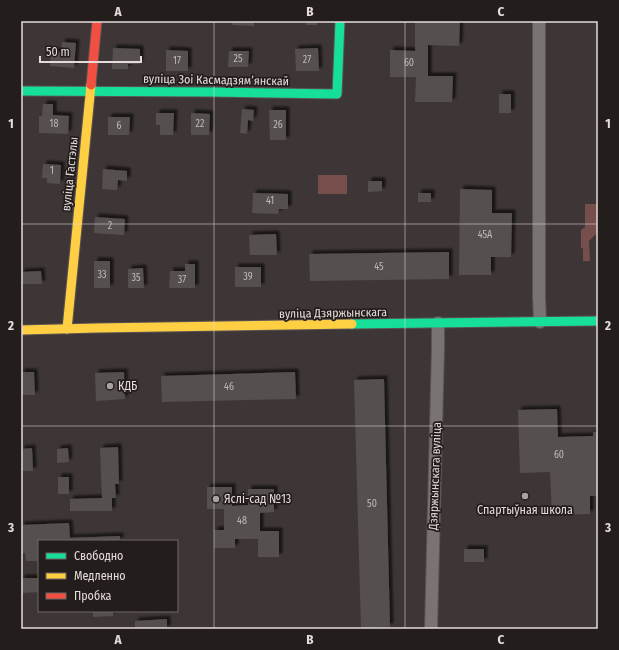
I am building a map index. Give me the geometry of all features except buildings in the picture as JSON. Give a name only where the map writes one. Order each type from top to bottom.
[{"type":"street","name":"вуліца Гастэлы","points":[[68,328],[97,21]]},
{"type":"street","name":"вуліца Зоі Касмадзямʼянскай","points":[[21,91],[337,94],[340,21]]},
{"type":"street","points":[[539,21],[540,322]]},
{"type":"street","name":"вуліца Дзяржынскага","points":[[21,330],[68,328],[598,321]]},
{"type":"street","name":"Дзяржынскага вуліца","points":[[431,629],[438,323]]},
{"type":"shaded area","points":[[318,175],[347,175],[347,194],[318,194]]},
{"type":"shaded area","points":[[585,204],[597,204],[597,233],[589,241],[590,261],[583,261],[583,248],[581,248],[581,230],[585,227]]},
{"type":"traffic: fast","points":[[21,91],[337,94],[340,21]]},
{"type":"traffic: fast","points":[[352,324],[598,321]]},
{"type":"traffic: slow","points":[[67,329],[91,85]]},
{"type":"traffic: slow","points":[[21,330],[352,324]]},
{"type":"traffic: jam","points":[[91,85],[97,21]]},
{"type":"place","name":"КДБ","points":[[110,386]]},
{"type":"place","name":"Спартыўная школа","points":[[525,496]]},
{"type":"place","name":"Яслі-сад №13","points":[[216,499]]}]
